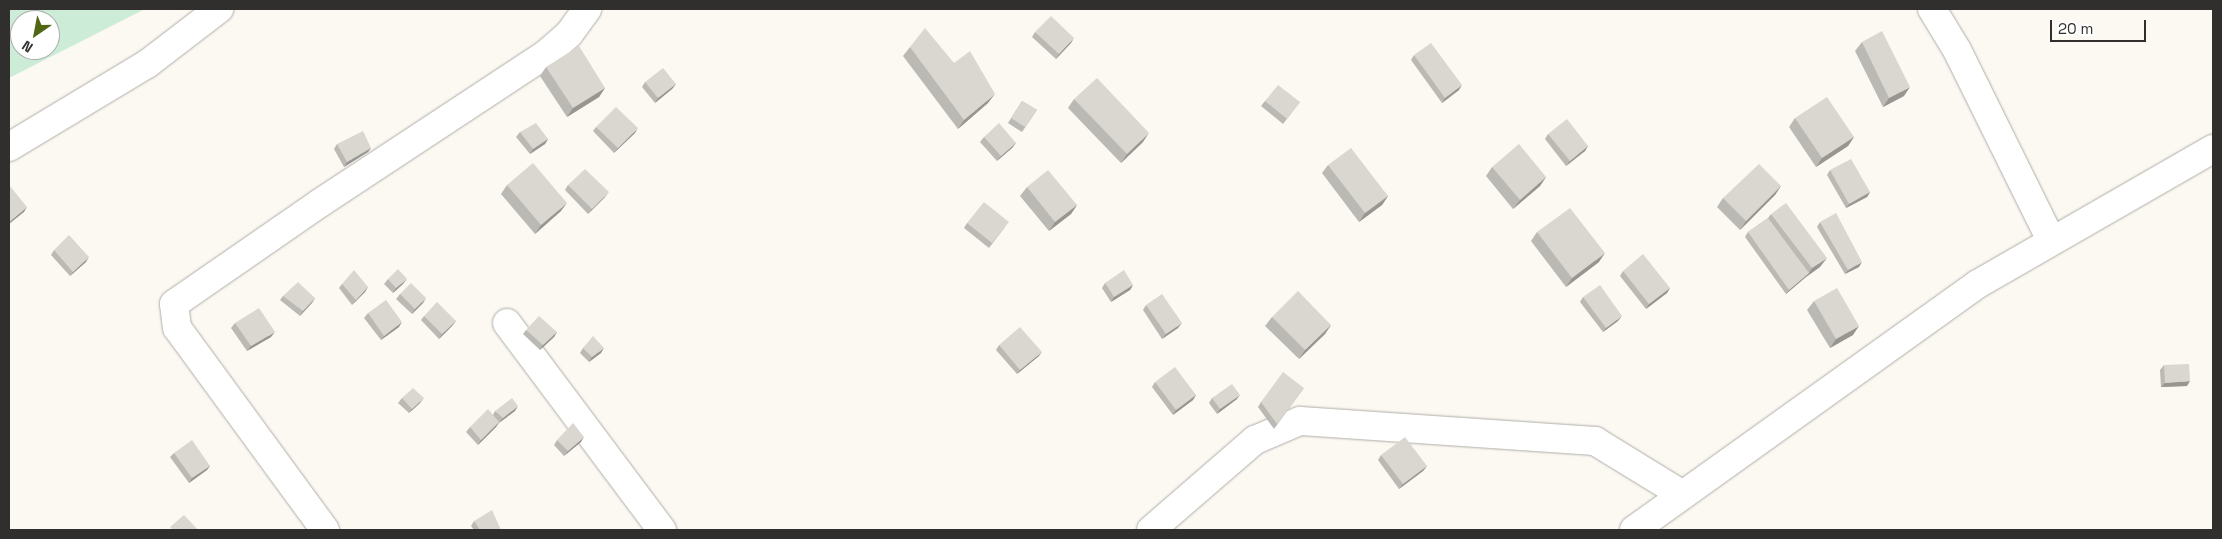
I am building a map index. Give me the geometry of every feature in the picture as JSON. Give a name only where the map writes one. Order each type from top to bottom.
[{"type":"street","points":[[9,147],[147,64],[219,9]]},
{"type":"street","points":[[325,530],[177,328],[174,304],[320,203],[546,54],[569,34],[587,9]]},
{"type":"street","points":[[1932,9],[1957,50],[2051,240]]},
{"type":"street","points":[[1634,530],[1978,284],[2051,240],[2213,149]]},
{"type":"street","points":[[507,323],[662,530]]},
{"type":"street","points":[[1151,530],[1255,440],[1300,421],[1595,441],[1683,495]]},
{"type":"green space","points":[[9,9],[145,9],[60,52],[60,10],[10,10],[10,60],[44,60],[9,78]]},
{"type":"building","points":[[1051,16],[1074,38],[1059,54],[1035,32]]},
{"type":"building","points":[[925,28],[954,63],[970,51],[995,94],[964,120],[910,47]]},
{"type":"building","points":[[1882,31],[1910,87],[1889,98],[1862,42]]},
{"type":"building","points":[[1431,43],[1462,85],[1445,98],[1414,55]]},
{"type":"building","points":[[579,46],[605,88],[573,108],[546,67]]},
{"type":"building","points":[[663,68],[676,84],[658,98],[645,82]]},
{"type":"building","points":[[1097,78],[1149,133],[1127,154],[1074,99]]},
{"type":"building","points":[[1278,85],[1300,102],[1287,119],[1265,101]]},
{"type":"building","points":[[1827,97],[1854,137],[1822,158],[1795,118]]},
{"type":"building","points":[[1022,101],[1037,110],[1025,127],[1011,118]]},
{"type":"building","points":[[616,107],[638,128],[618,148],[596,127]]},
{"type":"building","points":[[1567,119],[1588,146],[1570,161],[1548,134]]},
{"type":"building","points":[[536,123],[548,139],[533,149],[520,132]]},
{"type":"building","points":[[999,123],[1016,143],[1001,156],[984,137]]},
{"type":"building","points":[[363,131],[371,148],[347,162],[337,144]]},
{"type":"building","points":[[1519,144],[1546,177],[1520,200],[1492,167]]},
{"type":"building","points":[[1351,148],[1388,196],[1365,213],[1328,165]]},
{"type":"building","points":[[1851,159],[1870,192],[1849,204],[1830,170]]},
{"type":"building","points":[[533,163],[567,203],[541,225],[507,185]]},
{"type":"building","points":[[1759,164],[1781,186],[1746,221],[1723,198]]},
{"type":"building","points":[[585,169],[609,192],[592,209],[568,185]]},
{"type":"building","points":[[1048,170],[1077,205],[1055,222],[1027,187]]},
{"type":"building","points":[[9,185],[27,207],[9,222]]},
{"type":"building","points":[[984,202],[1009,222],[992,243],[967,223]]},
{"type":"building","points":[[1786,203],[1827,258],[1812,268],[1771,214]]},
{"type":"building","points":[[1570,208],[1605,253],[1572,278],[1537,232]]},
{"type":"building","points":[[1836,213],[1862,262],[1848,270],[1820,222]]},
{"type":"building","points":[[1768,218],[1809,273],[1789,290],[1748,232]]},
{"type":"building","points":[[69,235],[89,257],[73,272],[54,250]]},
{"type":"building","points":[[1643,254],[1670,288],[1649,304],[1623,271]]},
{"type":"building","points":[[398,269],[407,279],[396,288],[388,279]]},
{"type":"building","points":[[354,270],[368,287],[356,300],[342,284]]},
{"type":"building","points":[[1124,270],[1133,285],[1114,297],[1105,283]]},
{"type":"building","points":[[298,282],[315,298],[303,311],[283,296]]},
{"type":"building","points":[[411,283],[426,298],[415,309],[400,294]]},
{"type":"building","points":[[1600,285],[1622,316],[1606,328],[1583,297]]},
{"type":"building","points":[[1837,288],[1859,326],[1836,339],[1814,301]]},
{"type":"building","points":[[1298,291],[1331,325],[1305,350],[1272,317]]},
{"type":"building","points":[[1162,294],[1182,323],[1166,334],[1146,305]]},
{"type":"building","points":[[386,300],[402,322],[384,336],[368,313]]},
{"type":"building","points":[[437,302],[456,321],[442,334],[424,316]]},
{"type":"building","points":[[259,308],[275,332],[251,346],[235,323]]},
{"type":"building","points":[[539,316],[557,332],[543,345],[526,330]]},
{"type":"building","points":[[1020,327],[1042,352],[1020,370],[999,345]]},
{"type":"building","points":[[593,336],[604,348],[592,357],[583,348]]},
{"type":"building","points":[[2189,364],[2190,381],[2165,383],[2164,365]]},
{"type":"building","points":[[1175,367],[1196,395],[1176,410],[1155,382]]},
{"type":"building","points":[[1283,372],[1304,388],[1277,424],[1261,402]]},
{"type":"building","points":[[1232,384],[1240,395],[1220,409],[1212,398]]},
{"type":"building","points":[[413,388],[424,398],[412,409],[402,398]]},
{"type":"building","points":[[512,398],[518,406],[503,418],[495,411]]},
{"type":"building","points":[[488,409],[499,422],[481,440],[470,427]]},
{"type":"building","points":[[573,423],[584,437],[568,451],[557,440]]},
{"type":"building","points":[[1405,437],[1427,466],[1403,484],[1381,455]]},
{"type":"building","points":[[192,440],[210,466],[192,478],[174,453]]},
{"type":"building","points":[[492,510],[501,530],[480,530],[474,521]]},
{"type":"building","points":[[184,515],[198,530],[173,530],[170,527]]}]
